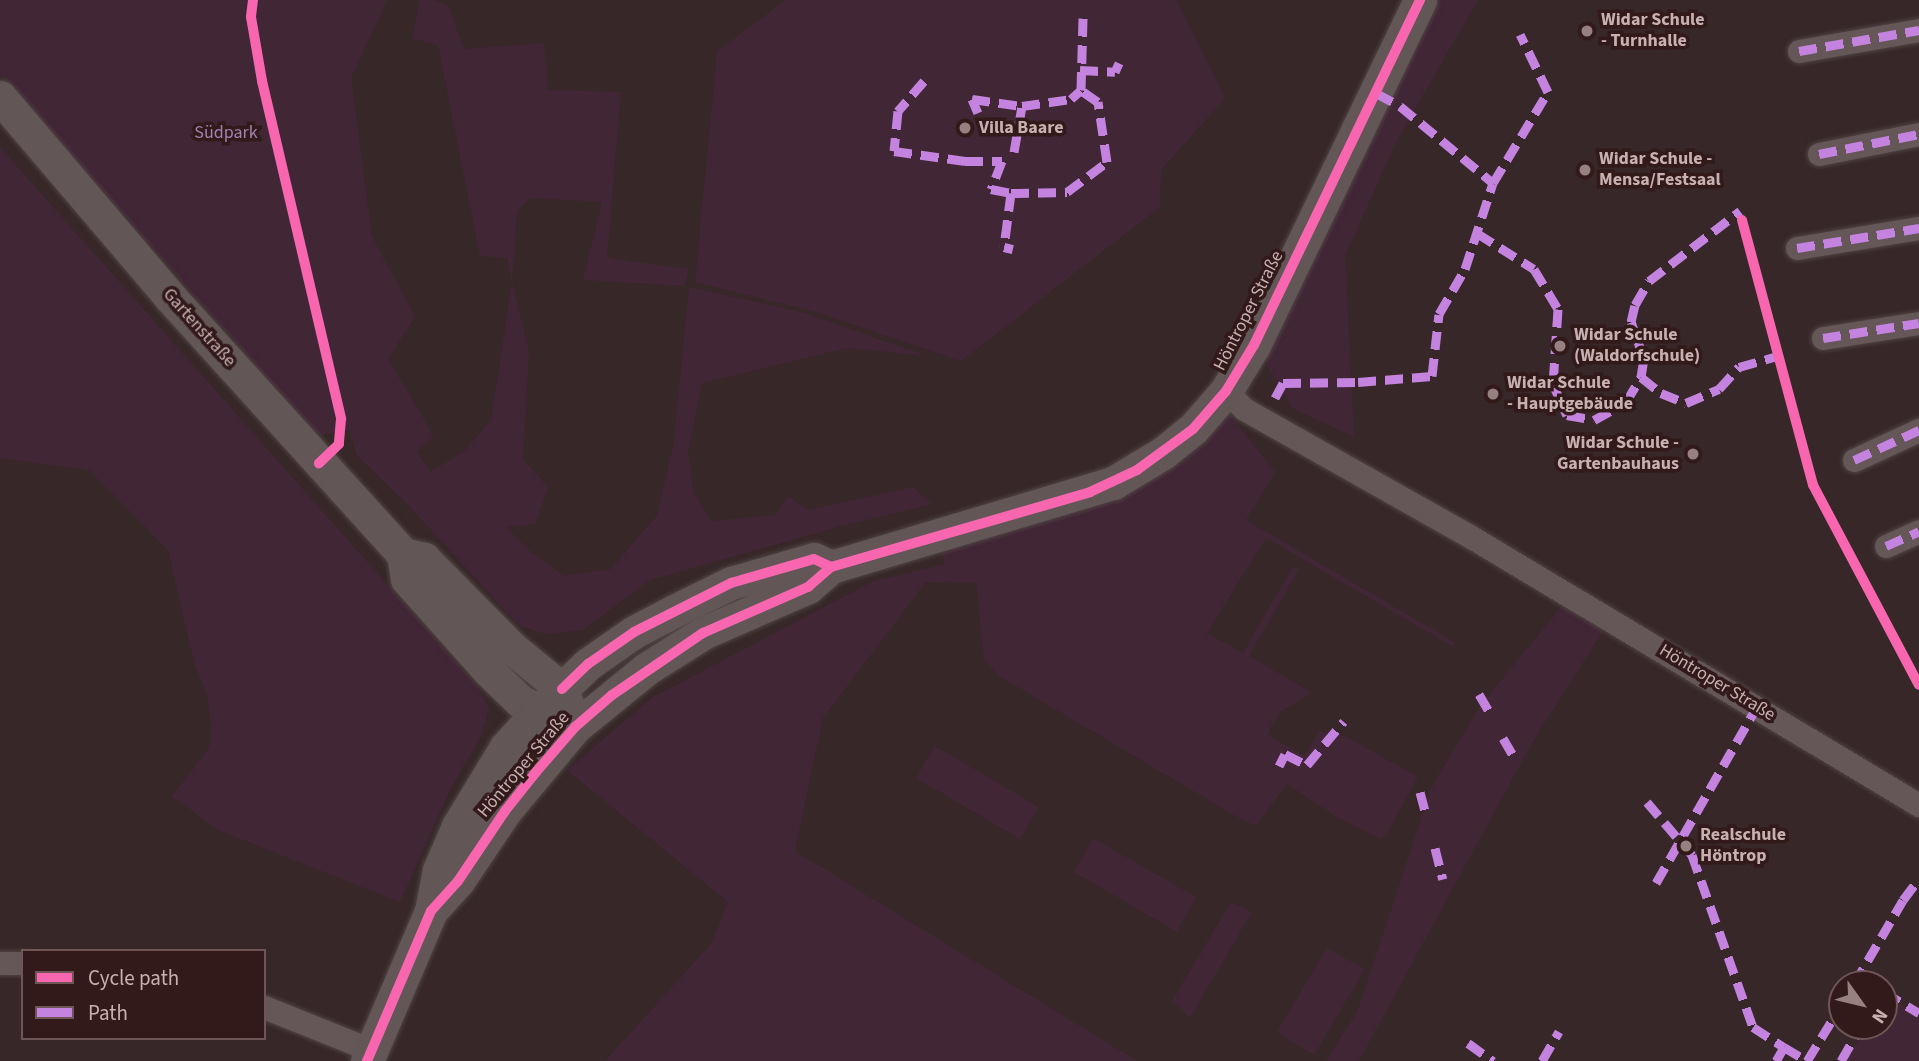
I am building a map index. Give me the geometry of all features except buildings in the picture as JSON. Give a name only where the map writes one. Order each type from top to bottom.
[{"type":"street","name":"Höntroper Straße","points":[[431,911],[458,881],[505,811],[575,727],[646,669],[703,633],[808,587],[831,567],[1113,483],[1171,447],[1193,429],[1226,391],[1254,345],[1420,0]]},
{"type":"street","points":[[1799,51],[1919,30]]},
{"type":"street","name":"Gartenstraße","points":[[0,97],[170,297],[403,554],[407,579],[489,671],[537,713],[575,727]]},
{"type":"street","points":[[1819,154],[1919,134]]},
{"type":"street","points":[[1797,248],[1919,228]]},
{"type":"street","points":[[1823,338],[1919,323]]},
{"type":"street","name":"Höntroper Straße","points":[[1226,391],[1244,409],[1471,537],[1919,805]]},
{"type":"street","points":[[1854,460],[1919,430]]},
{"type":"street","points":[[1886,546],[1919,531]]},
{"type":"street","name":"Gartenstraße","points":[[403,554],[424,559],[512,648],[562,688]]},
{"type":"street","name":"Höntroper Straße","points":[[369,1056],[431,911],[439,870],[458,826],[506,747],[537,713],[588,664],[634,632],[731,583],[814,559],[831,567]]},
{"type":"street","name":"Gartenstraße","points":[[489,671],[502,710],[506,747]]},
{"type":"street","points":[[562,688],[575,727]]},
{"type":"street","points":[[0,963],[21,963]]},
{"type":"street","points":[[266,1008],[369,1056]]},
{"type":"green space","name":"Südpark","points":[[0,0],[387,0],[351,78],[372,236],[415,317],[388,359],[434,436],[417,452],[430,472],[463,452],[491,421],[512,281],[529,352],[523,459],[548,487],[535,524],[506,527],[528,549],[564,576],[611,569],[657,515],[673,447],[689,287],[805,313],[927,356],[847,348],[702,383],[688,453],[694,493],[711,521],[775,515],[788,496],[808,510],[913,487],[932,504],[838,527],[650,580],[583,630],[545,634],[519,626],[409,506],[357,455],[349,430],[318,435],[0,75]]},
{"type":"green space","points":[[419,0],[435,0],[449,7],[464,49],[544,43],[548,90],[621,92],[607,258],[689,269],[684,286],[583,280],[602,202],[531,198],[517,211],[512,281],[507,258],[480,256],[438,45],[413,38]]},
{"type":"green space","points":[[786,0],[1176,0],[1225,98],[1161,170],[1160,207],[961,361],[817,312],[695,282],[717,51]]},
{"type":"green space","points":[[1439,0],[1478,0],[1396,142],[1345,256],[1354,437],[1292,408],[1260,353]]},
{"type":"green space","points":[[0,147],[478,687],[489,709],[481,736],[450,790],[400,902],[218,830],[172,796],[209,748],[211,727],[207,694],[195,666],[168,550],[89,470],[0,458]]},
{"type":"green space","points":[[1228,412],[1275,472],[1246,520],[1456,643],[1452,646],[1266,538],[1207,633],[1243,653],[1293,566],[1299,569],[1249,656],[1312,693],[1281,711],[1267,734],[1304,756],[1320,731],[1345,736],[1418,777],[1387,833],[1381,839],[1337,817],[1287,784],[1256,826],[1239,818],[999,676],[984,659],[976,583],[926,582],[823,718],[795,851],[1137,1061],[605,1061],[711,944],[728,902],[567,770],[653,697],[872,582],[945,564],[939,544],[1090,502]]},
{"type":"green space","points":[[1565,602],[1606,626],[1532,743],[1359,1061],[1326,1061],[1358,1010],[1431,788],[1478,709]]},
{"type":"green space","points":[[935,746],[1039,807],[1020,839],[916,778]]},
{"type":"green space","points":[[1093,838],[1196,897],[1177,932],[1074,872]]},
{"type":"green space","points":[[1231,902],[1252,912],[1190,1018],[1172,1001]]},
{"type":"green space","points":[[1327,948],[1365,969],[1314,1055],[1277,1032]]},
{"type":"green space","points":[[1898,1003],[1919,1016],[1919,1061],[1846,1061],[1859,1040],[1898,1040]]},
{"type":"marked path","points":[[924,81],[898,111],[894,151],[965,161],[1002,161],[991,189],[1011,193],[1067,192],[1107,162],[1098,102],[1081,90],[1083,18]]},
{"type":"marked path","points":[[1799,51],[1919,30]]},
{"type":"marked path","points":[[1275,398],[1283,383],[1358,382],[1432,376],[1439,314],[1465,269],[1493,183],[1548,92],[1520,34]]},
{"type":"marked path","points":[[1080,70],[1115,72],[1119,63]]},
{"type":"marked path","points":[[1014,152],[1022,106],[1071,99],[1081,90]]},
{"type":"marked path","points":[[1376,93],[1400,106],[1493,183]]},
{"type":"marked path","points":[[972,99],[1022,106]]},
{"type":"marked path","points":[[972,99],[978,113]]},
{"type":"marked path","points":[[1819,154],[1919,134]]},
{"type":"marked path","points":[[1011,193],[1004,247],[1013,249]]},
{"type":"marked path","points":[[1477,233],[1534,269],[1558,309],[1553,384],[1567,415],[1594,420],[1626,402],[1641,377],[1644,359],[1631,322],[1635,305],[1649,281],[1740,211]]},
{"type":"marked path","points":[[1797,248],[1919,228]]},
{"type":"marked path","points":[[1823,338],[1919,323]]},
{"type":"marked path","points":[[1641,377],[1661,393],[1686,403],[1719,389],[1739,367],[1777,356]]},
{"type":"marked path","points":[[1854,460],[1919,430]]},
{"type":"marked path","points":[[1886,546],[1919,531]]},
{"type":"marked path","points":[[1479,694],[1491,715]]},
{"type":"marked path","points":[[1656,883],[1757,707]]},
{"type":"marked path","points":[[1279,766],[1285,754],[1307,765],[1344,721]]},
{"type":"marked path","points":[[1503,738],[1514,757]]},
{"type":"marked path","points":[[1420,792],[1425,811]]},
{"type":"marked path","points":[[1647,802],[1692,855],[1753,1027],[1784,1047]]},
{"type":"marked path","points":[[1435,848],[1443,879]]},
{"type":"marked path","points":[[1862,970],[1903,900],[1919,879]]},
{"type":"marked path","points":[[1898,1000],[1919,1013]]},
{"type":"marked path","points":[[1807,1061],[1828,1027]]},
{"type":"marked path","points":[[1542,1061],[1559,1031]]},
{"type":"marked path","points":[[1841,1061],[1853,1040]]},
{"type":"marked path","points":[[1468,1043],[1493,1061]]},
{"type":"marked path","points":[[1776,1061],[1784,1047],[1807,1061]]},
{"type":"cycle path","points":[[253,0],[251,17],[262,81],[341,419],[339,444],[319,463]]},
{"type":"cycle path","points":[[367,1061],[431,911],[458,881],[505,811],[536,772],[575,727],[612,695],[703,633],[808,587],[831,567],[1090,492],[1137,470],[1193,429],[1226,391],[1254,345],[1420,0]]},
{"type":"cycle path","points":[[1742,220],[1813,485],[1919,685]]},
{"type":"cycle path","points":[[562,689],[588,664],[634,632],[731,583],[814,559],[831,567]]},
{"type":"place","name":"Widar Schule - Turnhalle","points":[[1587,31]]},
{"type":"place","name":"Villa Baare","points":[[965,128]]},
{"type":"place","name":"Widar Schule - Mensa/Festsaal","points":[[1585,170]]},
{"type":"place","name":"Widar Schule (Waldorfschule)","points":[[1560,346]]},
{"type":"place","name":"Widar Schule - Hauptgebäude","points":[[1493,394]]},
{"type":"place","name":"Widar Schule - Gartenbauhaus","points":[[1693,454]]},
{"type":"place","name":"Realschule Höntrop","points":[[1686,846]]}]
